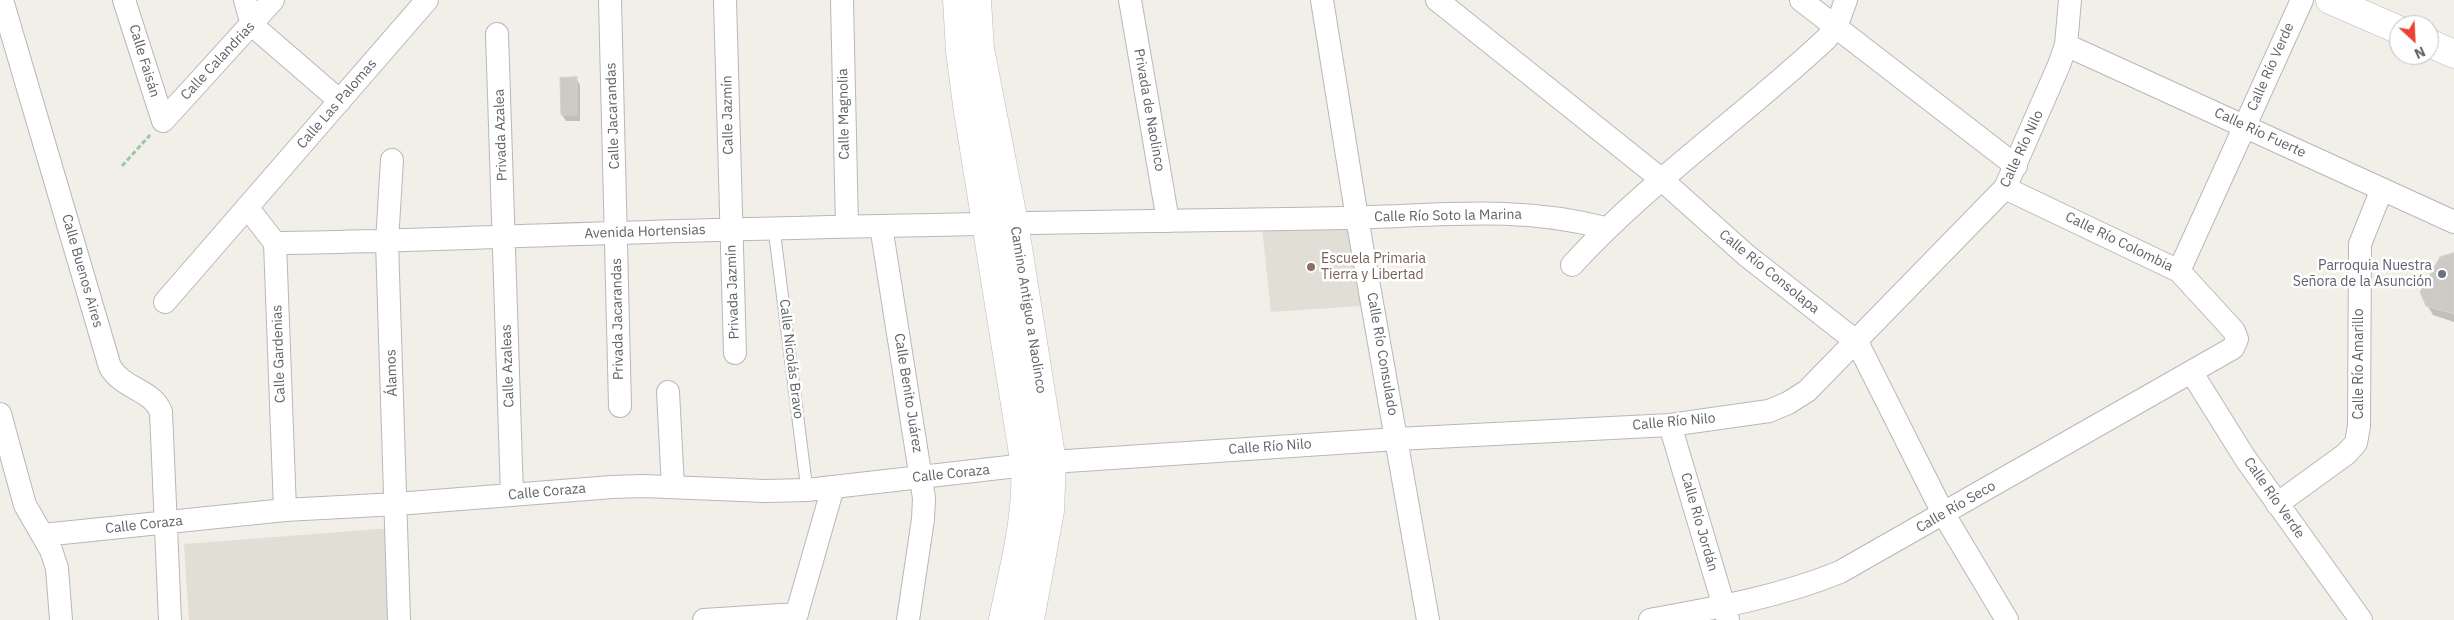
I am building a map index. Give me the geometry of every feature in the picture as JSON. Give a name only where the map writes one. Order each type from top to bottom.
[{"type":"main road","name":"Camino Antiguo a Naolinco","points":[[957,0],[960,51],[985,224],[1025,466],[1026,490],[1024,512],[1003,620]]},
{"type":"main road","name":"Camino Antiguo a Naolinco","points":[[977,0],[980,49],[1014,223],[1052,462],[1050,511],[1030,620]]},
{"type":"main road","points":[[2330,0],[2389,26]]},
{"type":"main road","points":[[2439,47],[2454,54]]},
{"type":"street","name":"Calle Buenos Aires","points":[[2,0],[110,368],[124,384],[151,397],[158,404],[162,412],[170,620]]},
{"type":"street","name":"Calle Faisán","points":[[124,0],[163,121]]},
{"type":"street","points":[[245,0],[252,25],[340,101]]},
{"type":"street","name":"Calle Calandrias","points":[[163,121],[273,0]]},
{"type":"street","name":"Calle Las Palomas","points":[[165,302],[427,0]]},
{"type":"street","name":"Calle Jacarandas","points":[[610,0],[617,232]]},
{"type":"street","name":"Calle Jazmín","points":[[725,0],[731,230]]},
{"type":"street","name":"Calle Magnolia","points":[[842,0],[847,227]]},
{"type":"street","name":"Privada de Naolinco","points":[[1130,0],[1168,221]]},
{"type":"street","name":"Calle Río Consulado","points":[[1322,0],[1357,218],[1428,620]]},
{"type":"street","name":"Calle Río Consolapa","points":[[1437,0],[1661,179],[1746,255],[1857,342],[1943,513],[2007,620]]},
{"type":"street","points":[[1801,0],[2016,166]]},
{"type":"street","points":[[1572,265],[1606,228],[1661,179],[1812,52],[1836,27],[1846,0]]},
{"type":"street","name":"Calle Río Nilo","points":[[1052,462],[1397,439],[1670,425],[1749,415],[1788,403],[1807,391],[1857,342],[2005,188],[2016,166],[2066,44],[2070,0]]},
{"type":"street","name":"Calle Río Verde","points":[[2179,270],[2302,0]]},
{"type":"street","name":"Privada Azalea","points":[[498,34],[504,237]]},
{"type":"street","name":"Calle Río Fuerte","points":[[2066,44],[2454,222]]},
{"type":"street","name":"Álamos","points":[[392,160],[388,242],[399,620]]},
{"type":"street","name":"Calle Río Colombia","points":[[2005,188],[2179,270],[2234,331],[2237,339]]},
{"type":"street","name":"Calle Río Amarillo","points":[[2277,504],[2346,454],[2356,443],[2359,426],[2360,244],[2382,189]]},
{"type":"street","points":[[247,207],[275,242]]},
{"type":"street","name":"Calle Río Soto la Marina","points":[[1014,223],[1357,218],[1482,213],[1530,214],[1569,219],[1606,228]]},
{"type":"street","name":"Avenida Hortensias","points":[[275,242],[388,242],[617,232],[1014,223]]},
{"type":"street","name":"Calle Benito Juárez","points":[[881,226],[922,476],[923,519],[908,620]]},
{"type":"street","name":"Privada Jazmín","points":[[731,230],[735,353]]},
{"type":"street","name":"Privada Jacarandas","points":[[617,232],[620,406]]},
{"type":"street","name":"Calle Azaleas","points":[[504,237],[512,495]]},
{"type":"street","name":"Calle Gardenias","points":[[275,242],[285,510]]},
{"type":"street","name":"Calle Río Seco","points":[[1650,620],[1726,613],[1806,586],[1840,572],[2192,373],[2233,348],[2237,339]]},
{"type":"street","name":"Calle Río Verde","points":[[2192,373],[2277,504],[2361,620]]},
{"type":"street","points":[[668,392],[673,487]]},
{"type":"street","points":[[0,414],[25,505],[52,550],[57,568],[61,620]]},
{"type":"street","name":"Calle Río Jordán","points":[[1670,425],[1726,613]]},
{"type":"street","name":"Calle Coraza","points":[[43,535],[285,510],[397,504],[612,487],[673,487],[765,491],[807,490],[1052,462]]},
{"type":"street","points":[[704,620],[796,617],[833,487]]},
{"type":"lane","name":"Calle Nicolás Bravo","points":[[774,229],[807,490]]},
{"type":"path","points":[[122,166],[163,121]]},
{"type":"shaded area","name":"Escuela Primaria Tierra y Libertad","points":[[1349,224],[1361,306],[1271,312],[1262,228]]},
{"type":"shaded area","points":[[392,528],[393,620],[189,620],[184,544]]},
{"type":"building","points":[[577,77],[577,115],[561,115],[560,78]]},
{"type":"building","name":"Parroquia Nuestra Señora de la Asunción","points":[[2454,253],[2454,314],[2426,306],[2420,292],[2440,257]]},
{"type":"place","name":"Escuela Primaria Tierra y Libertad","points":[[1311,267]]},
{"type":"place","name":"Parroquia Nuestra Señora de la Asunción","points":[[2442,274]]}]
